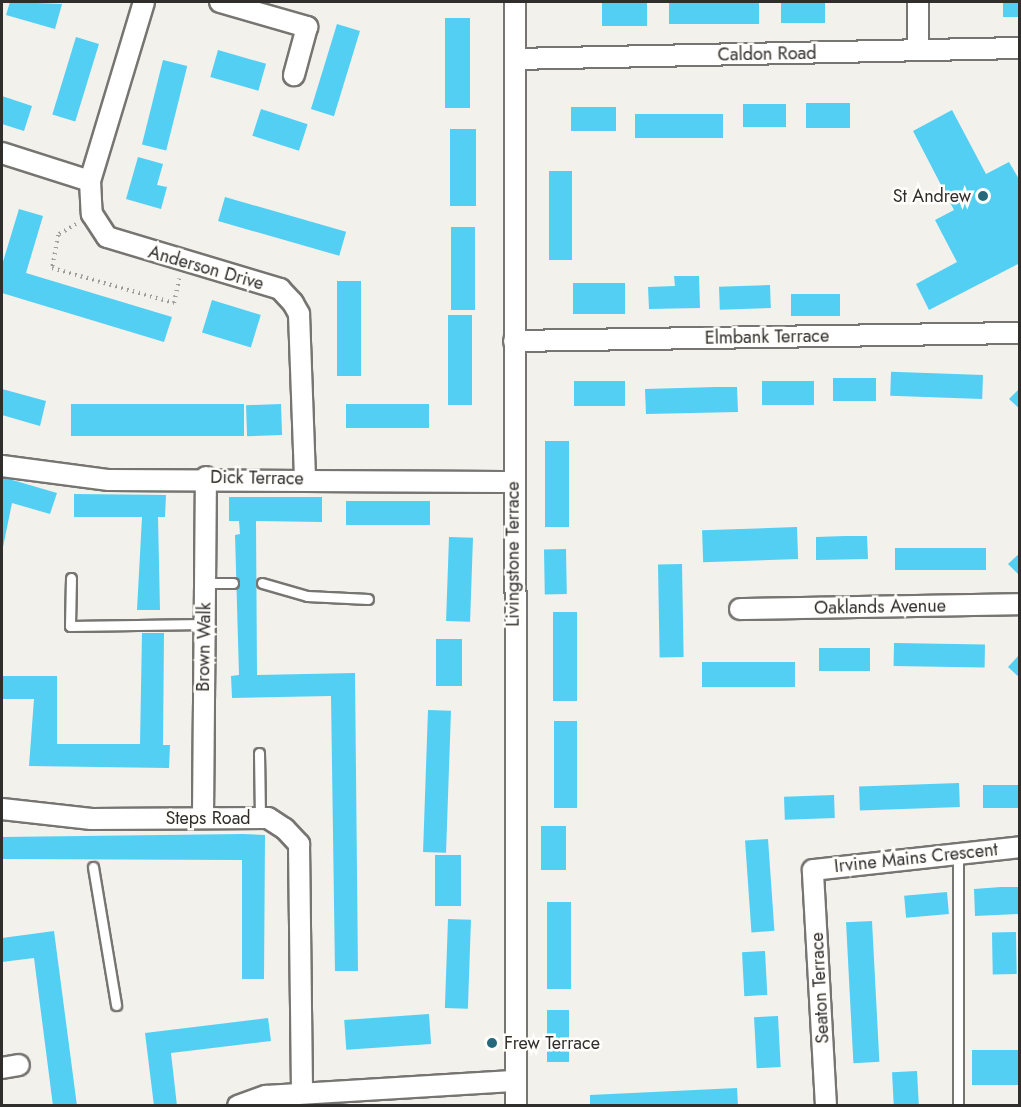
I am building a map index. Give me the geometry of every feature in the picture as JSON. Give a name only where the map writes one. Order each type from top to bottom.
[{"type":"street","points":[[92,214],[90,181],[144,2]]},
{"type":"street","points":[[220,2],[307,27],[294,75]]},
{"type":"street","name":"Livingstone Terrace","points":[[515,2],[513,1081],[516,1106]]},
{"type":"street","points":[[918,2],[918,50]]},
{"type":"street","name":"Caldon Road","points":[[515,60],[1020,48]]},
{"type":"street","points":[[2,153],[90,181]]},
{"type":"street","name":"Anderson Drive","points":[[92,214],[107,237],[182,263],[280,289],[299,314],[305,479]]},
{"type":"street","name":"Elmbank Terrace","points":[[514,341],[1020,333]]},
{"type":"street","name":"Dick Terrace","points":[[2,466],[109,480],[206,477],[513,482]]},
{"type":"street","name":"Brown Walk","points":[[203,816],[206,477]]},
{"type":"street","name":"Oaklands Avenue","points":[[740,609],[1020,604]]},
{"type":"street","name":"Steps Road","points":[[2,809],[91,826],[203,816],[260,818],[285,829],[299,844],[302,1093]]},
{"type":"street","name":"Irvine Mains Crescent","points":[[813,870],[1020,847]]},
{"type":"street","name":"Seaton Terrace","points":[[813,870],[826,1106]]},
{"type":"street","points":[[238,1106],[302,1093],[513,1081]]},
{"type":"lane","points":[[71,578],[70,626],[204,624]]},
{"type":"lane","points":[[205,583],[233,583]]},
{"type":"lane","points":[[262,583],[307,596],[368,599]]},
{"type":"lane","points":[[259,753],[260,818]]},
{"type":"lane","points":[[958,854],[958,1106]]},
{"type":"lane","points":[[93,867],[116,1005]]},
{"type":"path","points":[[92,214],[58,235],[52,268],[174,303],[182,263]]},
{"type":"building","points":[[10,2],[62,4],[55,29],[6,15]]},
{"type":"building","points":[[602,2],[647,2],[647,26],[602,26]]},
{"type":"building","points":[[669,2],[759,2],[759,24],[669,24]]},
{"type":"building","points":[[781,2],[825,2],[825,23],[781,23]]},
{"type":"building","points":[[1003,2],[1020,2],[1020,17],[1003,17]]},
{"type":"building","points":[[445,18],[470,18],[470,108],[445,108]]},
{"type":"building","points":[[337,24],[360,31],[334,116],[311,109]]},
{"type":"building","points":[[76,37],[99,44],[75,121],[52,114]]},
{"type":"building","points":[[218,50],[266,64],[258,91],[210,77]]},
{"type":"building","points":[[163,60],[187,66],[166,150],[142,144]]},
{"type":"building","points":[[2,96],[32,106],[24,131],[2,124]]},
{"type":"building","points":[[806,103],[850,103],[850,128],[806,128]]},
{"type":"building","points":[[743,104],[786,104],[786,127],[743,127]]},
{"type":"building","points":[[571,107],[616,107],[616,131],[571,131]]},
{"type":"building","points":[[261,109],[308,124],[299,151],[252,136]]},
{"type":"building","name":"St Andrew","points":[[952,110],[986,174],[1009,162],[1020,181],[1020,263],[929,310],[916,284],[957,262],[935,220],[954,210],[913,131]]},
{"type":"building","points":[[635,114],[723,114],[723,138],[635,138]]},
{"type":"building","points":[[450,129],[476,129],[476,206],[450,206]]},
{"type":"building","points":[[138,157],[163,164],[157,185],[167,187],[161,209],[126,199]]},
{"type":"building","points":[[549,171],[572,171],[572,260],[549,260]]},
{"type":"building","points":[[225,197],[346,232],[339,256],[218,221]]},
{"type":"building","points":[[19,209],[43,216],[26,273],[172,317],[164,342],[2,293],[2,265]]},
{"type":"building","points":[[451,227],[475,227],[475,310],[451,310]]},
{"type":"building","points":[[674,276],[699,276],[700,308],[649,309],[648,287],[675,286]]},
{"type":"building","points":[[337,281],[361,281],[361,376],[337,376]]},
{"type":"building","points":[[573,283],[625,283],[625,314],[573,314]]},
{"type":"building","points":[[770,285],[771,308],[720,310],[719,287]]},
{"type":"building","points":[[791,294],[840,294],[840,316],[791,316]]},
{"type":"building","points":[[212,300],[261,315],[251,347],[202,333]]},
{"type":"building","points":[[448,315],[472,315],[472,405],[448,405]]},
{"type":"building","points":[[891,372],[983,375],[982,399],[890,396]]},
{"type":"building","points":[[833,378],[876,378],[876,401],[833,401]]},
{"type":"building","points":[[574,381],[625,381],[625,406],[574,406]]},
{"type":"building","points":[[762,381],[814,381],[814,405],[762,405]]},
{"type":"building","points":[[737,387],[738,412],[646,414],[645,389]]},
{"type":"building","points":[[1020,388],[1020,409],[1009,399]]},
{"type":"building","points":[[2,389],[46,401],[40,426],[2,415]]},
{"type":"building","points":[[71,404],[244,404],[244,436],[71,436]]},
{"type":"building","points":[[281,404],[282,435],[247,436],[246,405]]},
{"type":"building","points":[[346,404],[429,404],[429,428],[346,428]]},
{"type":"building","points":[[545,441],[569,441],[569,527],[545,527]]},
{"type":"building","points":[[2,477],[57,493],[50,514],[12,503],[2,552]]},
{"type":"building","points":[[74,494],[166,495],[165,517],[158,517],[160,610],[137,610],[142,517],[74,517]]},
{"type":"building","points":[[229,497],[322,497],[322,522],[256,521],[257,675],[355,673],[358,971],[335,971],[331,696],[232,698],[231,676],[239,675],[235,535],[240,534],[239,521],[229,521]]},
{"type":"building","points":[[346,501],[430,501],[430,525],[346,525]]},
{"type":"building","points":[[797,527],[798,559],[703,562],[702,530]]},
{"type":"building","points":[[867,536],[868,559],[816,560],[816,537]]},
{"type":"building","points":[[449,537],[473,538],[470,622],[446,621]]},
{"type":"building","points":[[895,548],[986,548],[986,570],[895,570]]},
{"type":"building","points":[[544,549],[566,549],[567,594],[545,594]]},
{"type":"building","points":[[1020,553],[1020,576],[1008,564]]},
{"type":"building","points":[[658,564],[682,564],[684,657],[660,657]]},
{"type":"building","points":[[553,612],[577,612],[577,701],[553,701]]},
{"type":"building","points":[[142,633],[164,633],[163,745],[170,745],[169,768],[29,766],[34,699],[2,699],[2,676],[57,676],[57,744],[140,744]]},
{"type":"building","points":[[436,639],[462,639],[462,686],[436,686]]},
{"type":"building","points":[[894,643],[985,645],[985,668],[894,666]]},
{"type":"building","points":[[819,648],[870,648],[870,671],[819,671]]},
{"type":"building","points":[[1020,654],[1020,678],[1008,667]]},
{"type":"building","points":[[702,662],[795,662],[795,687],[702,687]]},
{"type":"building","points":[[428,710],[451,711],[446,853],[423,852]]},
{"type":"building","points":[[554,721],[577,721],[577,808],[554,808]]},
{"type":"building","points":[[959,783],[960,807],[860,810],[859,786]]},
{"type":"building","points":[[983,785],[1020,785],[1020,808],[983,808]]},
{"type":"building","points":[[834,795],[835,818],[785,820],[784,797]]},
{"type":"building","points":[[541,826],[566,826],[566,870],[541,870]]},
{"type":"building","points":[[265,835],[264,979],[242,979],[242,860],[2,859],[2,837]]},
{"type":"building","points":[[768,839],[774,931],[751,932],[745,841]]},
{"type":"building","points":[[435,855],[461,855],[461,906],[435,906]]},
{"type":"building","points":[[1020,887],[1020,914],[975,916],[974,889]]},
{"type":"building","points":[[947,892],[949,914],[906,918],[904,896]]},
{"type":"building","points":[[547,902],[571,902],[571,989],[547,989]]},
{"type":"building","points":[[448,919],[471,920],[468,1009],[445,1008]]},
{"type":"building","points":[[872,921],[879,1062],[853,1063],[846,922]]},
{"type":"building","points":[[54,931],[77,1106],[53,1106],[34,958],[2,962],[2,938]]},
{"type":"building","points":[[992,932],[1016,932],[1017,974],[993,974]]},
{"type":"building","points":[[765,951],[767,995],[744,996],[742,952]]},
{"type":"building","points":[[547,1010],[569,1010],[569,1062],[547,1062]]},
{"type":"building","points":[[429,1014],[431,1044],[346,1050],[344,1020]]},
{"type":"building","points":[[778,1016],[781,1067],[757,1068],[754,1017]]},
{"type":"building","points":[[268,1018],[271,1041],[171,1053],[177,1106],[154,1106],[145,1033]]},
{"type":"building","points":[[972,1050],[1020,1050],[1020,1085],[972,1085]]},
{"type":"building","points":[[917,1071],[919,1106],[894,1106],[892,1072]]},
{"type":"building","points":[[737,1088],[738,1106],[590,1106],[590,1095]]},
{"type":"place","name":"St Andrew","points":[[983,196]]},
{"type":"place","name":"Frew Terrace","points":[[492,1043]]}]
